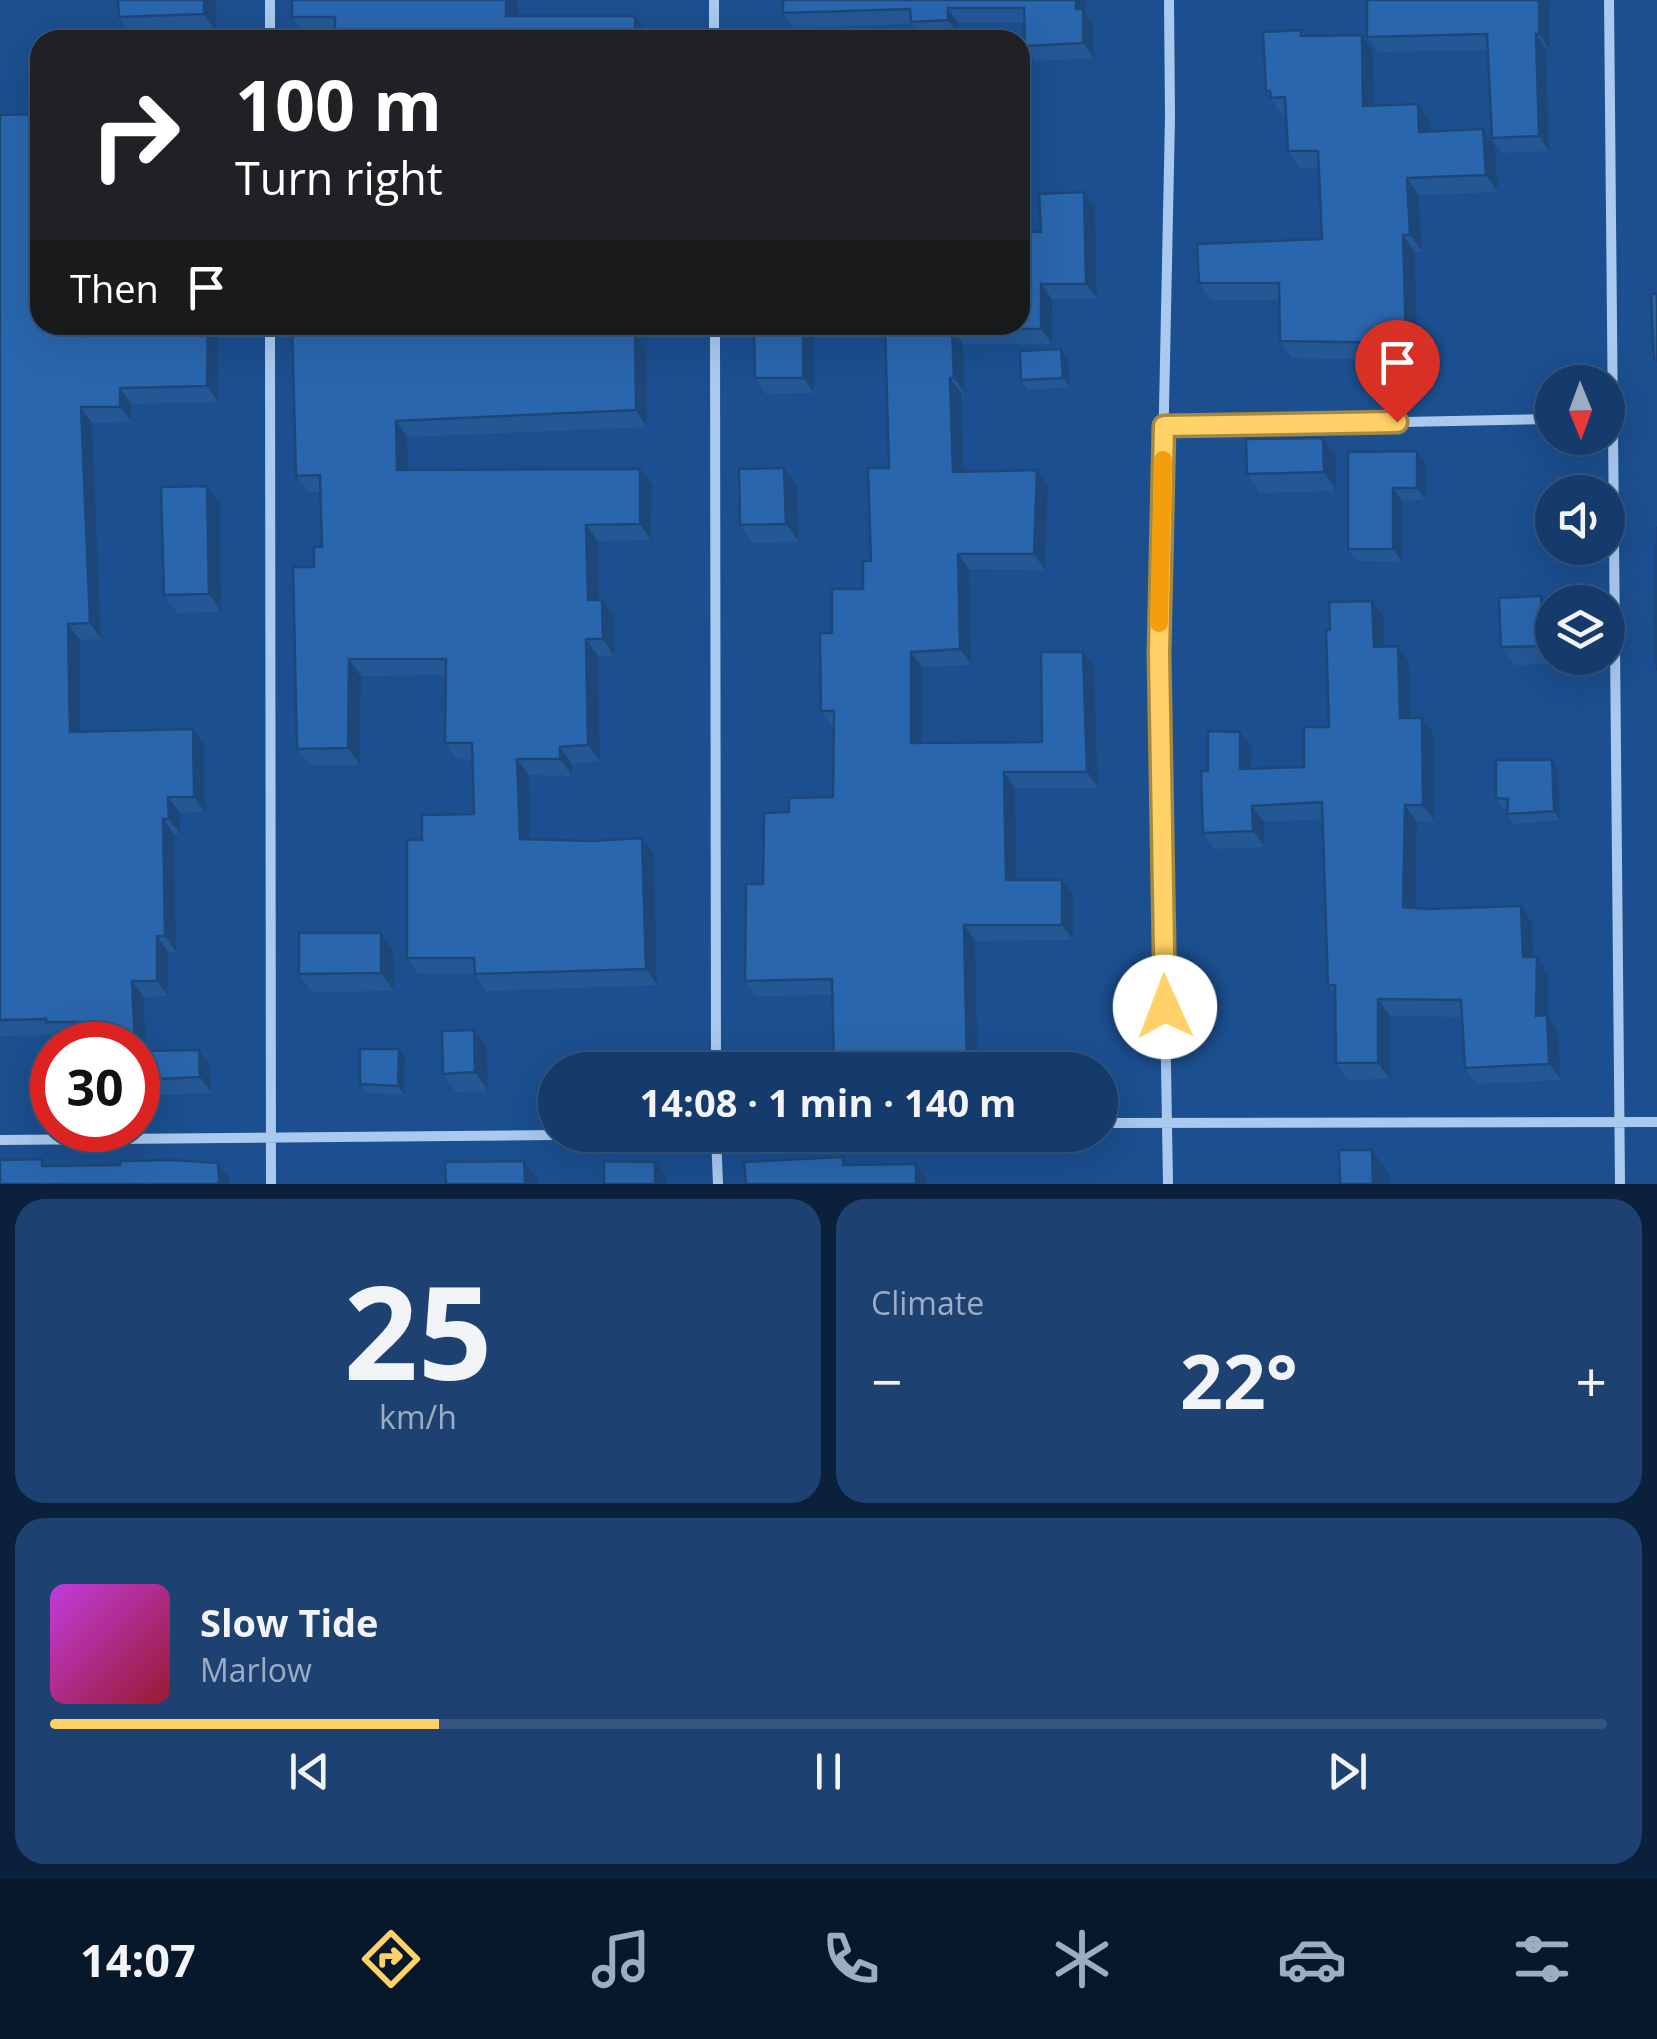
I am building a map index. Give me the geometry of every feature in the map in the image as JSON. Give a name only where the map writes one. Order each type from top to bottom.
[{"type":"street","points":[[270,0],[270,30]]},
{"type":"street","points":[[714,0],[714,30]]},
{"type":"street","points":[[1168,1184],[1159,653],[1169,0]]},
{"type":"street","points":[[1609,0],[1611,365]]},
{"type":"street","points":[[270,335],[271,1184]]},
{"type":"street","points":[[715,335],[716,1052]]},
{"type":"street","points":[[1164,426],[1535,419]]},
{"type":"street","points":[[1611,455],[1620,1184]]},
{"type":"street","points":[[1118,1122],[1657,1122]]},
{"type":"street","points":[[0,1140],[538,1135]]},
{"type":"street","points":[[717,1152],[718,1184]]},
{"type":"building","points":[[118,0],[204,0],[204,14],[119,17]]},
{"type":"building","points":[[292,0],[506,0],[506,16],[635,16],[635,30],[335,30],[335,17],[292,17]]},
{"type":"building","points":[[783,0],[1076,0],[1076,9],[1083,9],[1083,43],[1030,46],[1024,8],[948,8],[948,20],[911,22],[910,9],[783,13]]},
{"type":"building","points":[[1367,0],[1539,0],[1539,136],[1492,138],[1487,34],[1367,37]]},
{"type":"building","points":[[1301,30],[1301,36],[1362,35],[1363,106],[1418,104],[1419,132],[1483,129],[1486,175],[1407,178],[1410,235],[1403,235],[1406,343],[1280,341],[1279,283],[1199,283],[1197,244],[1322,239],[1318,151],[1288,151],[1285,97],[1271,98],[1270,91],[1266,91],[1263,32]]},
{"type":"building","points":[[30,114],[30,335],[208,335],[207,386],[120,388],[120,407],[81,407],[90,623],[68,624],[70,732],[193,729],[194,797],[168,797],[169,819],[163,819],[165,936],[157,936],[157,981],[132,981],[134,1022],[0,1020],[0,115]]},
{"type":"building","points":[[1084,192],[1086,284],[1041,284],[1041,329],[1030,329],[1030,231],[1041,232],[1039,194]]},
{"type":"building","points":[[1651,294],[1657,294],[1657,360],[1654,360]]},
{"type":"building","points":[[292,335],[635,335],[636,410],[396,421],[397,470],[640,469],[640,524],[586,525],[588,600],[602,600],[603,639],[586,639],[588,745],[560,747],[560,759],[517,759],[520,839],[642,838],[646,969],[475,974],[474,958],[407,958],[407,840],[422,840],[422,815],[474,814],[472,743],[445,743],[446,659],[349,659],[348,748],[297,749],[293,567],[314,567],[314,547],[322,547],[320,475],[296,476]]},
{"type":"building","points":[[754,335],[803,335],[803,378],[755,378]]},
{"type":"building","points":[[885,335],[952,335],[953,472],[1037,470],[1034,554],[958,554],[960,649],[911,652],[911,743],[1042,742],[1041,652],[1083,652],[1087,772],[1004,772],[1006,880],[1062,880],[1062,925],[964,925],[967,1052],[834,1052],[832,979],[745,981],[746,884],[763,884],[764,813],[789,812],[789,798],[833,797],[834,711],[821,711],[820,633],[832,633],[832,589],[863,589],[863,561],[871,561],[868,468],[889,468]]},
{"type":"building","points":[[1061,349],[1063,378],[1021,380],[1020,351]]},
{"type":"building","points":[[1323,438],[1324,472],[1247,474],[1246,439]]},
{"type":"building","points":[[1417,451],[1417,488],[1393,488],[1393,549],[1348,549],[1348,452]]},
{"type":"building","points":[[784,468],[786,524],[740,525],[739,469]]},
{"type":"building","points":[[207,486],[209,594],[164,595],[161,487]]},
{"type":"building","points":[[1657,527],[1657,671],[1655,623]]},
{"type":"building","points":[[1535,596],[1535,646],[1501,647],[1499,598]]},
{"type":"building","points":[[1372,601],[1374,647],[1398,646],[1400,718],[1422,718],[1423,805],[1405,805],[1403,907],[1521,906],[1523,957],[1537,957],[1536,1016],[1547,1015],[1549,1064],[1465,1068],[1461,1000],[1378,999],[1378,1063],[1336,1063],[1335,985],[1328,986],[1322,802],[1252,806],[1253,831],[1203,833],[1201,771],[1208,771],[1208,731],[1240,732],[1240,769],[1304,767],[1304,727],[1329,727],[1329,602]]},
{"type":"building","points":[[1496,760],[1552,760],[1554,811],[1507,814],[1508,799],[1496,798]]},
{"type":"building","points":[[299,933],[381,933],[381,973],[299,974]]},
{"type":"building","points":[[474,1030],[475,1072],[443,1074],[442,1031]]},
{"type":"building","points":[[360,1049],[399,1049],[398,1086],[360,1084]]},
{"type":"building","points":[[199,1050],[200,1077],[160,1079],[160,1051]]},
{"type":"building","points":[[1339,1150],[1372,1150],[1373,1184],[1340,1184]]},
{"type":"building","points":[[843,1157],[843,1165],[916,1164],[916,1184],[746,1184],[744,1162]]},
{"type":"building","points":[[42,1159],[42,1166],[173,1160],[218,1163],[219,1184],[0,1184],[0,1160]]},
{"type":"building","points":[[524,1161],[525,1182],[536,1184],[446,1184],[445,1162]]},
{"type":"building","points":[[604,1161],[655,1162],[655,1184],[604,1184]]},
{"type":"slow traffic","points":[[1159,623],[1163,460]]},
{"type":"route","points":[[1165,1007],[1159,653],[1164,426],[1397,422]]}]
